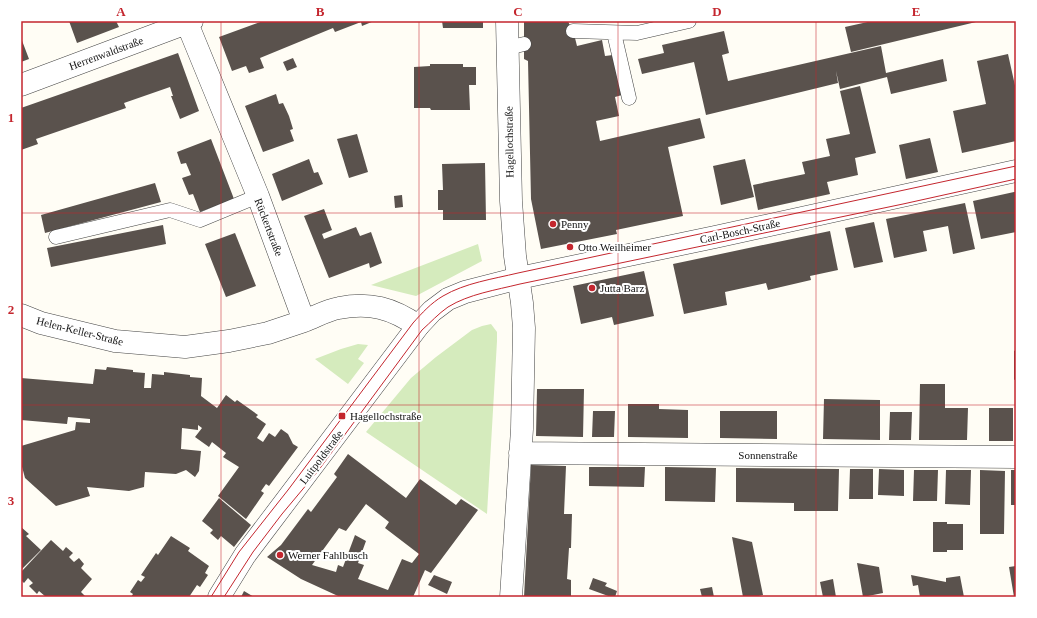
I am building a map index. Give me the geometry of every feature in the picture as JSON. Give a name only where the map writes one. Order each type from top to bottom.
[{"type":"street","name":"Hagellochstraße","points":[[507,21],[516,46],[511,201],[515,256],[524,328],[520,453],[512,597]]},
{"type":"street","name":"Herrenwaldstraße","points":[[21,85],[160,27],[189,22]]},
{"type":"street","name":"Rückertstraße","points":[[189,22],[258,196],[304,321]]},
{"type":"street","name":"Carl-Bosch-Straße","points":[[465,292],[518,278],[715,237],[1016,171]]},
{"type":"street","name":"Luitpoldstraße","points":[[219,597],[245,555],[418,326],[437,307],[448,299],[465,292]]},
{"type":"street","points":[[304,321],[338,308],[365,306],[381,308],[396,313],[418,326]]},
{"type":"street","name":"Helen-Keller-Straße","points":[[21,315],[40,323],[115,341],[185,347],[229,342],[268,333],[304,321]]},
{"type":"street","name":"Sonnenstraße","points":[[520,453],[1016,457]]},
{"type":"lane","points":[[573,31],[637,33],[689,21]]},
{"type":"lane","points":[[614,32],[629,98]]},
{"type":"lane","points":[[56,237],[170,210],[200,220],[258,196]]},
{"type":"green space","points":[[478,244],[482,261],[416,296],[371,285]]},
{"type":"green space","points":[[491,324],[497,332],[497,341],[487,514],[366,432],[411,378],[472,330]]},
{"type":"green space","points":[[358,344],[368,345],[358,359],[364,363],[348,384],[315,359],[341,349]]},
{"type":"building","points":[[69,21],[116,21],[119,27],[77,43]]},
{"type":"building","points":[[263,21],[374,21],[362,26],[361,22],[335,32],[333,28],[260,58],[264,68],[249,73],[246,66],[232,71],[219,37]]},
{"type":"building","points":[[442,21],[483,21],[483,28],[443,28]]},
{"type":"building","points":[[524,21],[568,21],[570,26],[572,26],[577,46],[602,40],[605,56],[613,55],[622,95],[615,97],[619,116],[596,121],[600,141],[700,118],[705,138],[668,147],[683,216],[616,230],[617,234],[541,249],[531,199],[528,61],[524,59]]},
{"type":"building","points":[[872,21],[976,22],[851,52],[845,27]]},
{"type":"building","points":[[724,31],[729,53],[722,55],[728,81],[881,46],[886,73],[943,59],[947,81],[891,94],[887,77],[840,89],[836,71],[838,83],[706,115],[694,62],[642,74],[638,59],[664,53],[662,45]]},
{"type":"building","points":[[21,38],[29,59],[21,62]]},
{"type":"building","points":[[178,53],[199,111],[180,119],[171,96],[173,96],[170,87],[124,103],[126,108],[36,139],[38,144],[21,150],[21,108]]},
{"type":"building","points":[[1008,54],[1016,90],[1016,141],[962,153],[953,111],[986,104],[977,61]]},
{"type":"building","points":[[293,58],[297,67],[287,71],[283,62]]},
{"type":"building","points":[[430,64],[463,64],[463,67],[476,67],[476,85],[469,85],[470,110],[431,110],[430,108],[414,108],[414,67],[430,66]]},
{"type":"building","points":[[860,86],[876,153],[855,158],[858,175],[827,182],[830,194],[758,210],[753,185],[805,174],[802,162],[830,156],[826,139],[850,134],[840,91]]},
{"type":"building","points":[[276,94],[279,104],[283,103],[289,116],[293,129],[290,130],[294,141],[263,152],[245,106]]},
{"type":"building","points":[[357,134],[368,172],[349,178],[337,139]]},
{"type":"building","points":[[930,138],[938,172],[906,179],[899,145]]},
{"type":"building","points":[[211,139],[234,199],[200,212],[193,194],[189,195],[182,178],[191,175],[186,163],[181,164],[177,152]]},
{"type":"building","points":[[309,159],[314,173],[318,172],[323,184],[282,201],[272,174]]},
{"type":"building","points":[[745,159],[754,197],[721,205],[713,166]]},
{"type":"building","points":[[485,163],[486,220],[443,220],[443,210],[438,210],[438,190],[443,190],[442,164]]},
{"type":"building","points":[[155,183],[161,202],[45,233],[41,215]]},
{"type":"building","points":[[1016,192],[1016,232],[981,239],[973,201]]},
{"type":"building","points":[[402,195],[403,207],[395,208],[394,196]]},
{"type":"building","points":[[965,203],[975,249],[953,254],[948,226],[923,231],[927,251],[894,258],[886,219]]},
{"type":"building","points":[[324,209],[332,230],[322,234],[324,239],[356,227],[360,236],[371,232],[382,263],[370,268],[369,263],[329,278],[304,216]]},
{"type":"building","points":[[874,222],[883,262],[854,268],[845,228]]},
{"type":"building","points":[[163,225],[166,244],[51,267],[47,248]]},
{"type":"building","points":[[830,231],[838,270],[810,276],[811,280],[768,290],[766,283],[725,292],[727,305],[684,314],[673,264]]},
{"type":"building","points":[[235,233],[256,286],[226,297],[205,244]]},
{"type":"building","points":[[644,271],[654,316],[614,325],[612,317],[581,324],[573,286]]},
{"type":"building","points":[[1016,350],[1016,379],[1014,380],[1014,351]]},
{"type":"building","points":[[107,367],[145,373],[144,388],[151,388],[152,374],[164,375],[164,372],[202,378],[201,396],[217,408],[226,395],[235,402],[237,400],[258,415],[256,417],[266,424],[257,438],[263,442],[269,433],[275,437],[281,429],[288,434],[293,444],[298,447],[269,486],[266,484],[261,491],[264,493],[246,519],[218,496],[239,467],[223,457],[226,453],[212,442],[209,447],[195,437],[202,428],[198,425],[198,430],[182,428],[181,449],[201,451],[199,471],[195,477],[186,470],[176,474],[145,472],[144,487],[129,491],[87,487],[90,496],[56,506],[25,478],[21,463],[21,446],[75,430],[76,422],[90,423],[90,419],[68,417],[67,424],[21,420],[21,378],[93,384],[95,369],[106,370]]},
{"type":"building","points":[[920,384],[945,384],[945,408],[968,408],[967,440],[919,440]]},
{"type":"building","points":[[537,389],[584,389],[583,437],[536,436]]},
{"type":"building","points":[[824,399],[880,400],[880,440],[823,439]]},
{"type":"building","points":[[628,404],[659,404],[659,409],[688,410],[688,438],[628,437]]},
{"type":"building","points":[[989,408],[1013,408],[1013,441],[989,441]]},
{"type":"building","points":[[593,411],[615,411],[614,437],[592,437]]},
{"type":"building","points":[[720,411],[777,411],[777,439],[720,438]]},
{"type":"building","points":[[890,412],[912,412],[911,440],[889,440]]},
{"type":"building","points":[[348,454],[406,498],[420,479],[456,505],[461,499],[478,510],[431,573],[425,570],[413,597],[338,597],[301,579],[267,557],[281,545],[308,509],[311,512],[337,477],[334,474]],"holes":[[[366,504],[389,522],[385,528],[419,554],[412,563],[402,559],[388,590],[358,579],[364,565],[358,563],[366,541],[355,535],[343,567],[338,565],[336,572],[312,565],[339,528],[346,531]]]},
{"type":"building","points":[[531,465],[566,466],[564,514],[572,514],[571,548],[569,548],[567,579],[571,580],[571,597],[524,597]]},
{"type":"building","points":[[589,467],[645,467],[644,487],[589,486]]},
{"type":"building","points":[[665,467],[716,468],[715,502],[665,501]]},
{"type":"building","points":[[736,468],[839,469],[838,511],[794,511],[794,503],[736,502]]},
{"type":"building","points":[[850,469],[873,469],[873,499],[849,499]]},
{"type":"building","points":[[879,469],[904,470],[904,496],[878,495]]},
{"type":"building","points":[[914,470],[938,470],[937,501],[913,501]]},
{"type":"building","points":[[946,470],[971,470],[970,505],[945,504]]},
{"type":"building","points":[[980,470],[1005,471],[1004,534],[980,534]]},
{"type":"building","points":[[1011,470],[1016,470],[1016,505],[1011,505]]},
{"type":"building","points":[[219,498],[251,525],[234,547],[221,536],[218,540],[210,533],[213,530],[202,521]]},
{"type":"building","points":[[933,522],[963,524],[963,550],[933,552]]},
{"type":"building","points":[[21,527],[29,534],[26,536],[41,550],[21,570]]},
{"type":"building","points":[[171,536],[190,548],[188,551],[209,566],[205,573],[208,575],[200,587],[197,585],[189,597],[131,597],[133,594],[130,592],[138,580],[141,582],[145,577],[141,575],[156,553],[158,555]]},
{"type":"building","points":[[732,537],[752,542],[763,595],[759,597],[743,597]]},
{"type":"building","points":[[51,540],[63,551],[66,547],[73,553],[69,557],[74,562],[79,558],[84,564],[81,568],[92,579],[81,592],[85,597],[46,597],[39,591],[37,594],[29,586],[33,583],[28,578],[24,583],[21,580],[21,572]]},
{"type":"building","points":[[857,563],[879,567],[883,593],[863,597]]},
{"type":"building","points":[[1016,566],[1016,597],[1014,597],[1009,567]]},
{"type":"building","points":[[434,575],[452,582],[447,594],[428,585]]},
{"type":"building","points":[[911,575],[946,582],[946,578],[960,576],[964,597],[920,597],[918,585],[913,586]]},
{"type":"building","points":[[593,578],[607,583],[605,586],[617,591],[615,597],[589,589]]},
{"type":"building","points":[[833,579],[836,597],[823,597],[820,582]]},
{"type":"building","points":[[712,587],[714,597],[702,597],[700,589]]},
{"type":"building","points":[[244,591],[254,597],[241,597]]},
{"type":"tram line","points":[[211,597],[239,552],[288,490],[413,323],[423,312],[443,296],[460,288],[489,279],[1016,166]]},
{"type":"tram line","points":[[224,597],[253,552],[318,471],[422,330],[448,307],[483,293],[520,284],[1016,179]]},
{"type":"place","name":"Penny","points":[[553,224]]},
{"type":"place","name":"Otto Weilheimer","points":[[570,247]]},
{"type":"place","name":"Jutta Barz","points":[[592,288]]},
{"type":"place","name":"Hagellochstraße","points":[[342,416]]},
{"type":"place","name":"Werner Fahlbusch","points":[[280,555]]}]
